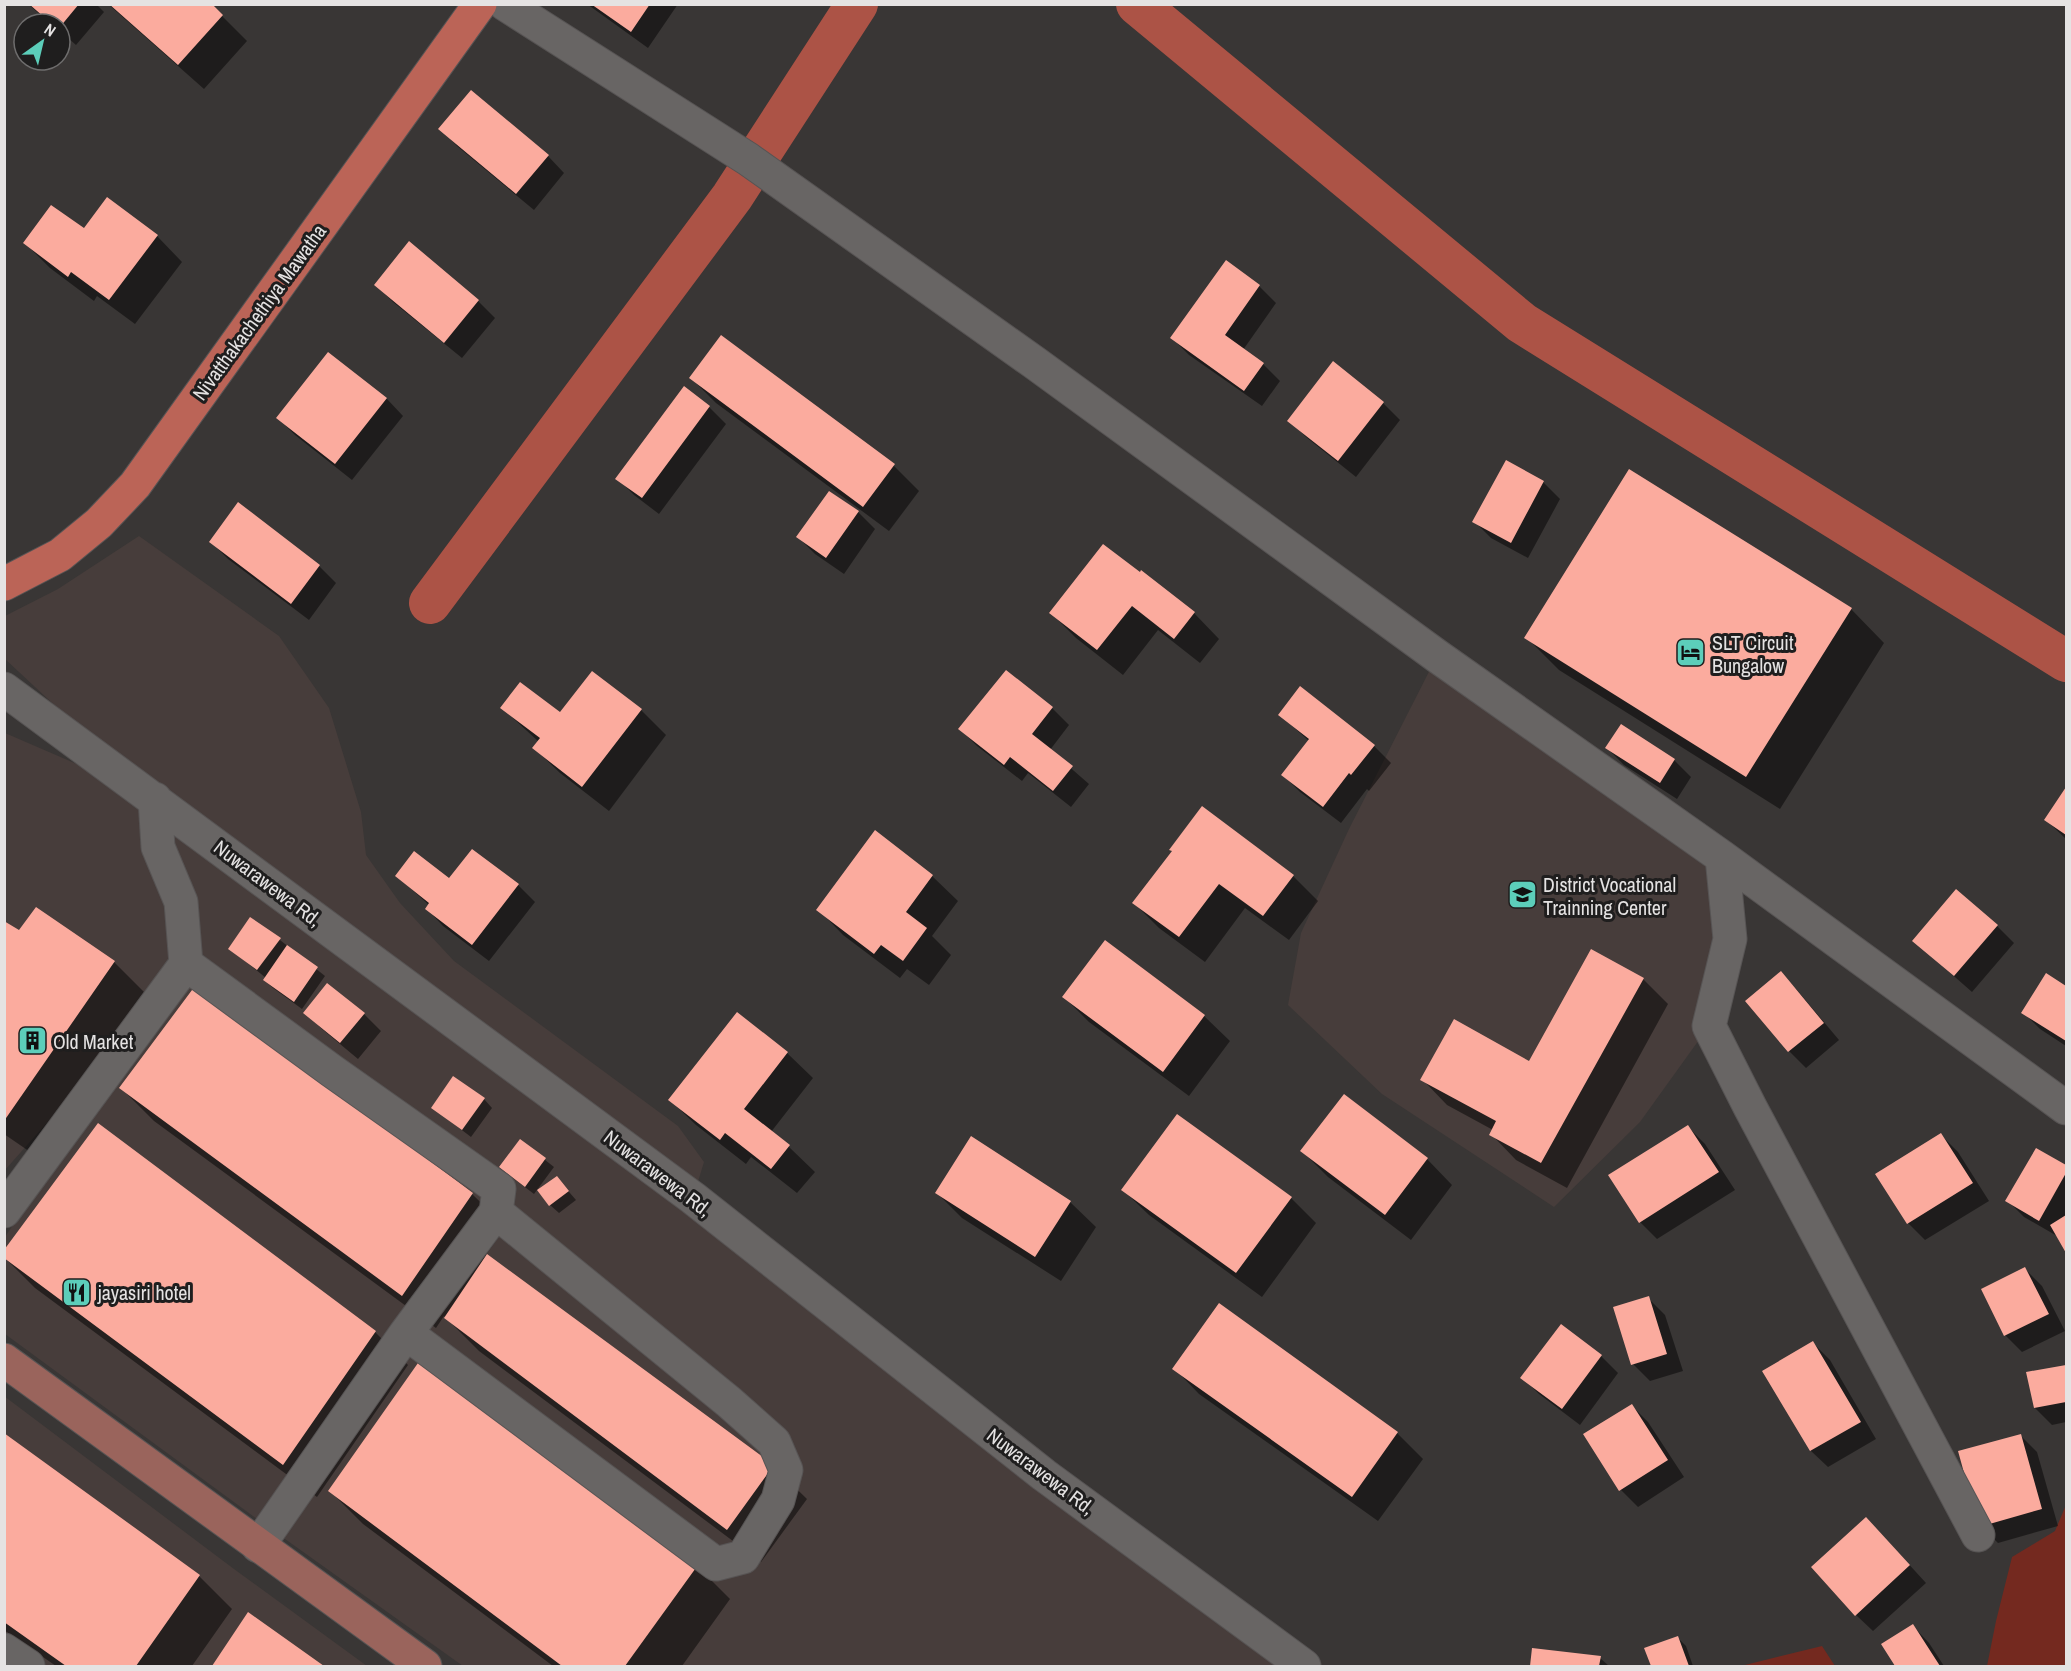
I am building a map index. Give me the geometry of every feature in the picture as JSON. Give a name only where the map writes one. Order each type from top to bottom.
[{"type":"highway","name":"Nivatthakachethiya Mawatha","points":[[4,585],[60,555],[99,523],[135,485],[480,4]]},
{"type":"main road","points":[[4,1360],[425,1666]]},
{"type":"street","points":[[505,4],[748,159],[1045,370],[1437,656],[1722,857],[2067,1108]]},
{"type":"street","name":"Nuwarawewa Rd,","points":[[4,689],[693,1198],[1044,1475],[1304,1666]]},
{"type":"street","points":[[4,1210],[186,964],[181,902],[158,847],[155,799]]},
{"type":"street","points":[[1722,857],[1730,939],[1709,1026],[1978,1536]]},
{"type":"street","points":[[186,964],[499,1189],[496,1212],[406,1333],[258,1546]]},
{"type":"street","points":[[406,1333],[716,1564],[743,1557],[778,1500],[786,1470],[774,1442],[729,1402],[496,1212]]},
{"type":"street","points":[[4,1650],[28,1666]]},
{"type":"shaded area","points":[[139,536],[279,636],[329,708],[361,812],[366,855],[400,903],[454,961],[678,1126],[704,1162],[693,1198],[1304,1666],[463,1666],[264,1524],[5,1334],[5,1237],[183,969],[5,1170],[5,733],[153,797],[5,659],[5,616],[58,589]]},
{"type":"shaded area","name":"District Vocational Trainning Center","points":[[1437,656],[1722,857],[1709,1026],[1640,1122],[1554,1207],[1382,1094],[1288,1005],[1301,933],[1349,829]]},
{"type":"shaded area","points":[[4,1396],[234,1569],[367,1666],[5,1666]]},
{"type":"shaded area","points":[[2066,1505],[2066,1666],[1987,1666],[2012,1557],[2055,1531]]},
{"type":"shaded area","points":[[1822,1646],[1835,1666],[1743,1666],[1745,1665]]},
{"type":"building","points":[[29,4],[79,4],[72,12],[38,12]]},
{"type":"building","points":[[109,4],[212,4],[223,15],[178,65]]},
{"type":"building","points":[[591,4],[650,4],[631,32]]},
{"type":"building","points":[[471,90],[549,155],[516,194],[438,129]]},
{"type":"building","points":[[107,197],[158,235],[109,300],[71,272],[68,277],[23,243],[51,205],[84,228]]},
{"type":"building","points":[[409,241],[479,300],[444,343],[374,285]]},
{"type":"building","points":[[1226,260],[1260,285],[1225,335],[1264,363],[1244,391],[1170,338]]},
{"type":"building","points":[[721,335],[895,464],[863,507],[689,378]]},
{"type":"building","points":[[328,352],[387,398],[335,464],[276,418]]},
{"type":"building","points":[[1333,361],[1384,402],[1338,461],[1287,421]]},
{"type":"building","points":[[684,386],[710,406],[642,498],[615,479]]},
{"type":"building","points":[[1506,460],[1544,481],[1511,543],[1472,522]]},
{"type":"building","points":[[1629,469],[1852,608],[1746,777],[1524,638]]},
{"type":"building","points":[[829,491],[859,511],[826,558],[796,537]]},
{"type":"building","points":[[238,502],[320,565],[291,604],[209,542]]},
{"type":"building","points":[[1103,544],[1195,612],[1174,639],[1132,606],[1097,650],[1049,613]]},
{"type":"building","points":[[1006,670],[1053,707],[1032,734],[1073,766],[1053,791],[1010,757],[1004,765],[958,729]]},
{"type":"building","points":[[592,671],[642,709],[582,787],[532,748],[540,738],[500,708],[520,682],[560,712]]},
{"type":"building","points":[[1300,686],[1375,745],[1351,775],[1349,773],[1323,807],[1281,775],[1309,739],[1278,715]]},
{"type":"building","points":[[1621,724],[1675,759],[1660,783],[1605,748]]},
{"type":"building","points":[[2066,787],[2066,835],[2044,820]]},
{"type":"building","points":[[1202,806],[1294,875],[1263,916],[1219,884],[1179,937],[1132,903],[1172,851],[1169,850]]},
{"type":"building","points":[[875,830],[933,875],[906,912],[927,928],[903,961],[881,945],[874,954],[816,910]]},
{"type":"building","points":[[472,849],[519,884],[472,945],[425,909],[429,903],[395,876],[414,851],[449,878]]},
{"type":"building","points":[[1956,889],[1998,925],[1954,976],[1912,941]]},
{"type":"building","name":"Old Market","points":[[36,907],[115,961],[4,1121],[4,921],[19,930]]},
{"type":"building","points":[[250,917],[281,938],[257,970],[228,949]]},
{"type":"building","points":[[1105,940],[1205,1015],[1163,1072],[1062,997]]},
{"type":"building","points":[[287,945],[318,967],[294,1002],[263,980]]},
{"type":"building","points":[[1591,949],[1644,978],[1541,1163],[1489,1135],[1496,1121],[1420,1080],[1454,1019],[1529,1061]]},
{"type":"building","points":[[1781,971],[1824,1023],[1788,1052],[1745,1001]]},
{"type":"building","points":[[2046,973],[2066,986],[2066,1041],[2021,1013]]},
{"type":"building","points":[[327,983],[365,1013],[340,1043],[303,1013]]},
{"type":"building","points":[[195,986],[473,1193],[402,1296],[119,1088]]},
{"type":"building","points":[[737,1012],[788,1052],[744,1109],[790,1145],[771,1169],[725,1133],[720,1140],[668,1100]]},
{"type":"building","points":[[453,1076],[485,1098],[462,1130],[431,1108]]},
{"type":"building","points":[[1344,1094],[1428,1158],[1385,1215],[1300,1151]]},
{"type":"building","points":[[1177,1114],[1292,1197],[1236,1273],[1121,1190]]},
{"type":"building","points":[[98,1123],[376,1331],[283,1465],[4,1258],[4,1250]]},
{"type":"building","points":[[1688,1125],[1719,1172],[1639,1223],[1608,1175]]},
{"type":"building","points":[[1941,1133],[1973,1183],[1907,1224],[1875,1174]]},
{"type":"building","points":[[971,1136],[1071,1201],[1035,1257],[935,1193]]},
{"type":"building","points":[[520,1139],[546,1158],[525,1187],[499,1167]]},
{"type":"building","points":[[2036,1148],[2066,1165],[2066,1173],[2039,1221],[2005,1201]]},
{"type":"building","points":[[557,1176],[569,1191],[549,1206],[537,1190]]},
{"type":"building","points":[[2066,1215],[2066,1253],[2050,1225]]},
{"type":"building","points":[[487,1254],[774,1465],[727,1530],[444,1318]]},
{"type":"building","points":[[2025,1267],[2049,1314],[2004,1336],[1981,1289]]},
{"type":"building","points":[[1649,1296],[1667,1354],[1631,1365],[1613,1307]]},
{"type":"building","points":[[1219,1303],[1398,1432],[1352,1497],[1172,1369]]},
{"type":"building","points":[[1561,1324],[1602,1355],[1562,1409],[1520,1378]]},
{"type":"building","points":[[1813,1341],[1861,1422],[1810,1451],[1762,1371]]},
{"type":"building","points":[[418,1363],[698,1565],[625,1666],[562,1666],[328,1491]]},
{"type":"building","points":[[2066,1365],[2066,1402],[2034,1408],[2026,1372]]},
{"type":"building","points":[[1632,1404],[1668,1460],[1619,1491],[1583,1434]]},
{"type":"building","points":[[4,1433],[200,1575],[136,1666],[66,1666],[4,1622]]},
{"type":"building","points":[[2021,1434],[2042,1509],[1979,1527],[1958,1451]]},
{"type":"building","points":[[1866,1517],[1910,1565],[1855,1616],[1811,1567]]},
{"type":"building","points":[[248,1612],[324,1666],[212,1666]]},
{"type":"building","points":[[1913,1624],[1940,1666],[1895,1666],[1881,1644]]},
{"type":"building","points":[[1678,1636],[1689,1666],[1651,1666],[1644,1648]]},
{"type":"building","points":[[1532,1648],[1601,1656],[1599,1666],[1530,1666]]},
{"type":"waterway","points":[[430,603],[732,197],[857,4]]},
{"type":"waterway","points":[[1137,4],[1522,323],[2066,661]]},
{"type":"place","name":"SLT Circuit Bungalow","points":[[1691,653]]},
{"type":"place","name":"District Vocational Trainning Center","points":[[1522,895]]},
{"type":"place","name":"Old Market","points":[[32,1041]]},
{"type":"place","name":"jayasiri hotel","points":[[77,1292]]}]
